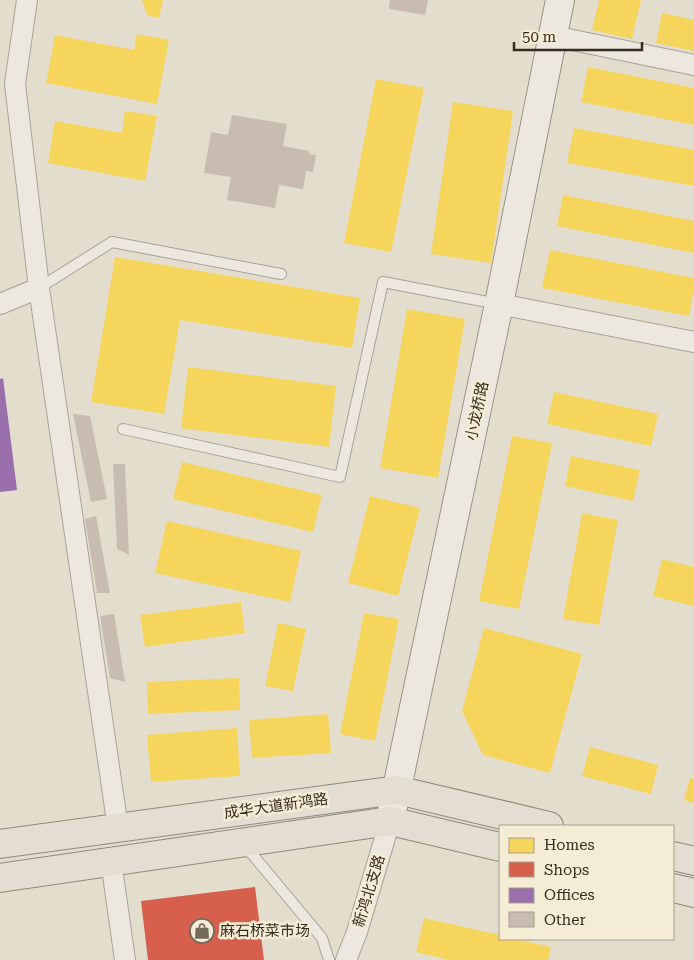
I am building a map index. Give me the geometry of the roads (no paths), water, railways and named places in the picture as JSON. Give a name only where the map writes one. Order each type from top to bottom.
[{"type":"main road","name":"成华大道新鸿路","points":[[0,844],[397,790],[545,825]]},
{"type":"main road","name":"成华大道新鸿路","points":[[0,878],[390,821],[499,847]]},
{"type":"main road","points":[[674,856],[694,861]]},
{"type":"main road","points":[[674,888],[694,893]]},
{"type":"street","points":[[27,0],[15,84],[39,288],[118,828]]},
{"type":"street","name":"小龙桥路","points":[[390,821],[499,304],[560,0]]},
{"type":"street","points":[[553,36],[694,65]]},
{"type":"street","points":[[0,304],[39,288]]},
{"type":"street","points":[[499,304],[694,342]]},
{"type":"street","name":"新鸿北支路","points":[[346,960],[357,932],[390,821]]},
{"type":"street","points":[[111,861],[125,960]]},
{"type":"lane","points":[[39,288],[112,242],[281,274]]},
{"type":"lane","points":[[123,429],[340,477],[383,282],[499,304]]},
{"type":"lane","points":[[232,843],[252,854],[294,902],[322,938],[328,960]]},
{"type":"place","name":"麻石桥菜市场","points":[[202,931]]}]
